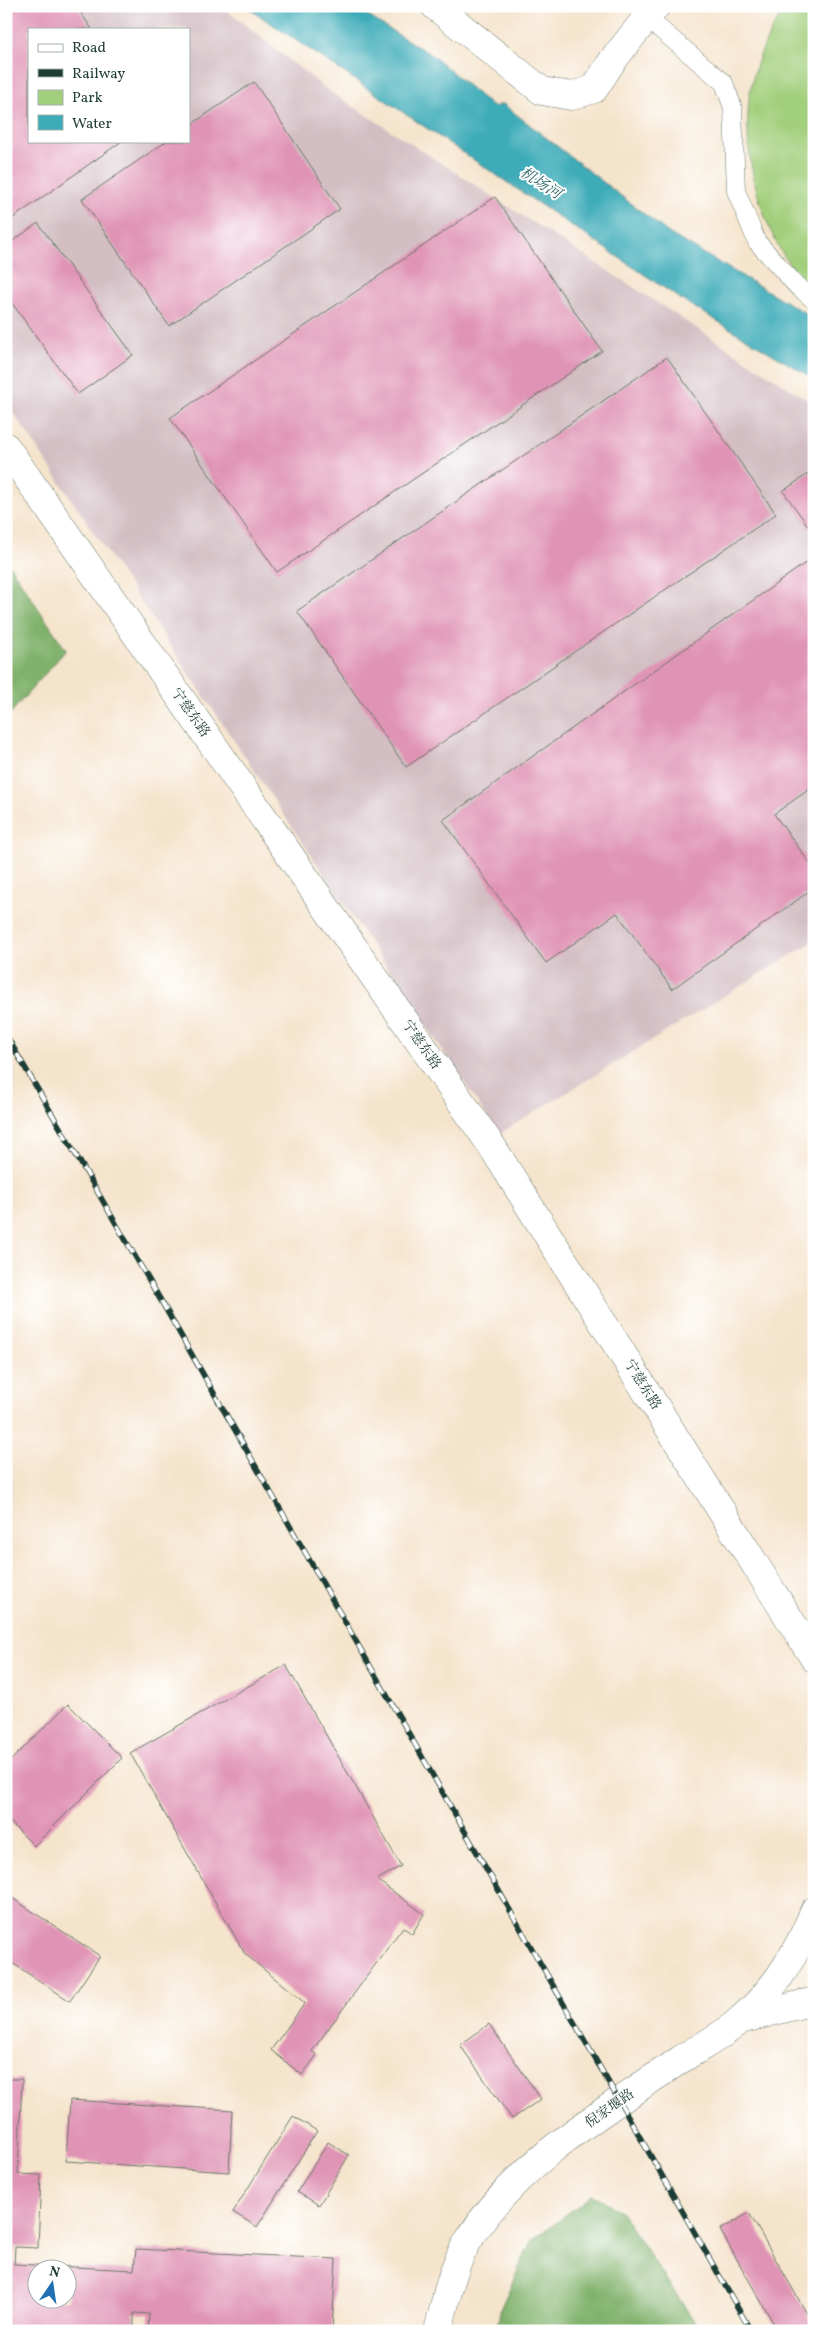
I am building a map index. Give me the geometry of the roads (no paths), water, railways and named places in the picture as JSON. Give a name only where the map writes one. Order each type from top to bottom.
[{"type":"main road","points":[[435,6],[542,91],[571,96],[594,89],[651,12]]},
{"type":"main road","name":"宁慈东路","points":[[6,448],[491,1145],[814,1658]]},
{"type":"main road","name":"倪家堰路","points":[[438,2331],[454,2273],[469,2238],[503,2195],[545,2156],[574,2134],[740,2020],[786,1970],[814,1911]]},
{"type":"main road","points":[[740,2020],[814,2001]]},
{"type":"lane","points":[[651,12],[724,83],[733,108],[736,191],[757,242],[796,286],[814,300]]},
{"type":"water","name":"机场河","points":[[245,6],[352,6],[433,56],[493,107],[503,104],[670,234],[814,318],[814,379],[682,300]]},
{"type":"railway","points":[[6,1035],[160,1299],[751,2331]]}]
